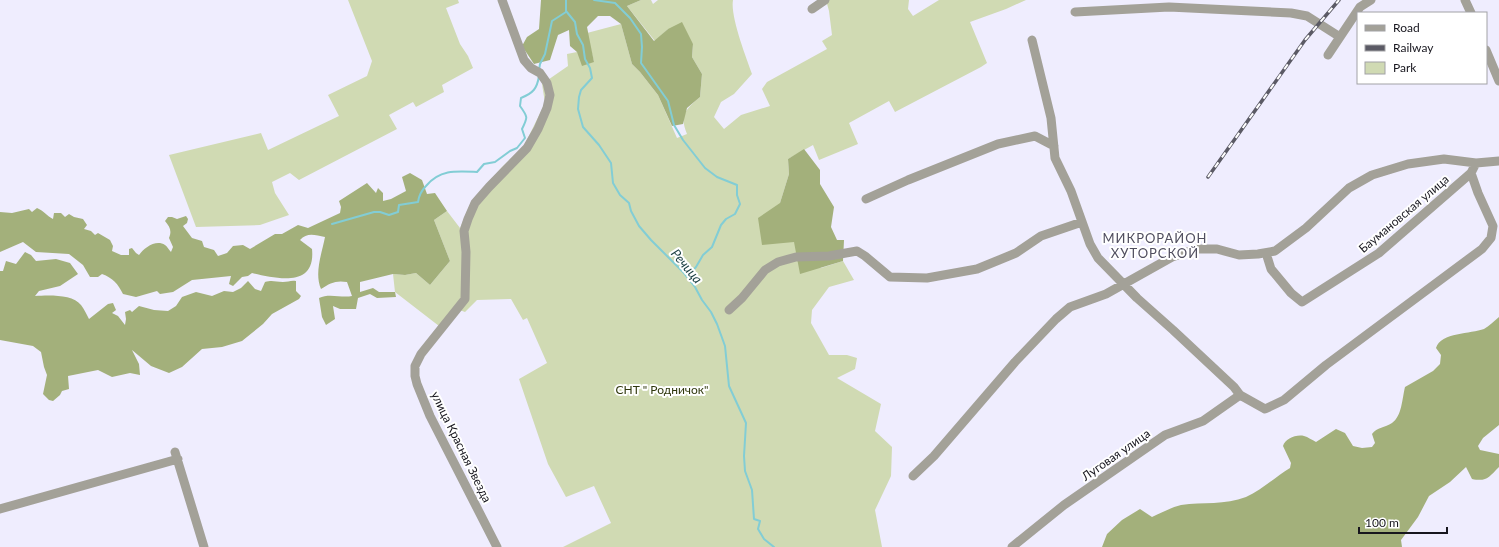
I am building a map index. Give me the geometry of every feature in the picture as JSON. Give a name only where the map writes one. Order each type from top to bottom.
[{"type":"street","name":"улица Красная Звезда","points":[[497,547],[430,416],[415,376],[415,366],[421,354],[465,299],[466,252],[464,231],[475,204],[489,187],[527,148],[547,108],[550,95],[548,83],[540,73],[529,66],[524,60],[502,0]]},
{"type":"street","points":[[812,9],[825,0]]},
{"type":"street","points":[[1328,55],[1360,7],[1370,0]]},
{"type":"street","points":[[1465,0],[1471,12]]},
{"type":"street","points":[[1074,12],[1169,7],[1291,13],[1307,16],[1340,37]]},
{"type":"street","points":[[1032,40],[1051,118],[1055,158],[1071,191],[1090,244],[1098,258],[1137,298],[1234,387],[1240,395],[1265,409],[1284,400],[1326,365],[1482,249],[1492,238],[1493,226],[1478,194],[1471,173],[1476,163]]},
{"type":"street","points":[[1487,52],[1499,81]]},
{"type":"street","points":[[866,199],[908,180],[998,144],[1035,136],[1054,146]]},
{"type":"street","points":[[913,476],[934,456],[984,396],[1056,319],[1070,307],[1106,294],[1123,283],[1172,257],[1196,249],[1217,249],[1239,255],[1266,253],[1275,250],[1287,243],[1306,228],[1349,188],[1372,175],[1408,164],[1444,159],[1476,163],[1499,161]]},
{"type":"street","name":"Баумановская улица","points":[[1266,253],[1271,269],[1291,293],[1302,302],[1379,253],[1471,173]]},
{"type":"street","points":[[729,310],[742,298],[765,270],[778,262],[796,257],[829,256],[857,251],[890,277],[926,278],[977,269],[1016,253],[1041,236],[1082,222]]},
{"type":"street","name":"Луговая улица","points":[[1012,547],[1064,505],[1165,435],[1203,421],[1240,395]]},
{"type":"street","points":[[0,509],[177,455],[204,547]]},
{"type":"green space","points":[[348,0],[458,0],[459,3],[446,8],[460,44],[468,56],[473,68],[442,85],[444,92],[416,107],[413,102],[389,115],[397,129],[299,180],[290,173],[272,182],[275,193],[289,215],[260,225],[196,227],[169,155],[261,133],[268,150],[339,116],[328,95],[367,76],[372,61]]},
{"type":"green space","points":[[541,0],[641,0],[627,6],[654,41],[668,29],[682,22],[693,44],[692,57],[702,74],[700,97],[687,108],[683,124],[672,126],[658,95],[632,64],[621,24],[610,16],[598,16],[587,27],[594,62],[582,66],[577,52],[570,46],[569,30],[558,35],[550,60],[534,64],[522,46],[527,37],[539,29]]},
{"type":"green space","name":"СНТ \" Родничок\"","points":[[641,0],[651,0],[653,4],[658,0],[733,0],[736,26],[752,74],[734,94],[721,102],[714,117],[724,129],[741,115],[770,106],[762,89],[767,82],[827,49],[822,41],[832,35],[826,0],[909,0],[908,9],[913,16],[939,0],[1026,0],[970,22],[987,63],[895,112],[889,101],[849,123],[858,144],[819,160],[813,145],[788,159],[789,174],[780,203],[794,242],[821,268],[843,261],[854,280],[829,287],[812,310],[811,323],[829,355],[847,355],[857,358],[855,369],[837,378],[881,404],[875,431],[892,447],[891,476],[875,510],[882,547],[563,547],[611,523],[594,486],[566,497],[548,464],[519,379],[547,363],[527,318],[523,320],[511,299],[477,300],[465,312],[454,308],[439,326],[395,292],[393,274],[405,275],[416,273],[430,285],[450,261],[434,220],[447,211],[460,228],[471,202],[502,167],[524,146],[545,103],[542,84],[568,66],[567,54],[577,52],[594,62],[587,33],[621,24],[632,64],[658,95],[677,138],[687,134],[684,122],[685,113],[700,97],[702,74],[692,57],[693,44],[668,29],[655,41],[627,6]]},
{"type":"green space","points":[[804,149],[820,170],[820,184],[834,207],[831,227],[837,240],[844,240],[843,261],[800,274],[794,242],[762,245],[758,218],[780,203],[789,174],[788,159]]},
{"type":"green space","points":[[410,173],[422,180],[427,194],[435,193],[447,211],[434,220],[450,261],[430,285],[416,273],[405,275],[393,274],[360,282],[360,292],[373,288],[379,292],[395,292],[396,297],[377,298],[370,294],[358,298],[356,309],[340,309],[333,306],[335,319],[326,325],[322,317],[319,298],[327,296],[352,296],[347,282],[333,282],[321,289],[318,270],[325,237],[308,235],[300,240],[312,249],[312,262],[308,270],[301,275],[292,278],[272,277],[252,273],[248,276],[242,277],[233,286],[229,284],[231,276],[192,280],[173,292],[160,294],[157,291],[136,297],[123,294],[115,282],[109,277],[102,274],[98,277],[90,277],[83,265],[69,254],[36,252],[23,242],[0,252],[0,212],[12,213],[29,209],[32,212],[37,208],[53,219],[54,213],[61,213],[65,217],[69,214],[83,219],[87,225],[84,229],[91,231],[95,235],[98,233],[110,240],[113,246],[112,251],[121,255],[129,255],[129,249],[132,248],[139,255],[150,245],[158,243],[162,243],[171,252],[173,247],[169,238],[170,229],[165,221],[168,217],[177,219],[186,216],[188,219],[187,223],[183,226],[192,238],[202,241],[204,247],[214,250],[218,256],[227,253],[233,246],[243,245],[250,249],[275,234],[282,234],[298,225],[308,228],[340,213],[341,207],[339,201],[367,183],[376,193],[378,188],[383,193],[383,201],[391,199],[406,191],[402,177]]},
{"type":"green space","points":[[25,252],[31,255],[36,261],[56,259],[70,263],[78,274],[60,286],[39,291],[35,296],[60,296],[77,301],[89,319],[108,304],[113,303],[116,310],[112,313],[118,316],[125,325],[125,312],[130,310],[132,312],[139,306],[154,310],[168,311],[176,306],[182,297],[196,292],[212,296],[224,291],[233,292],[241,288],[248,281],[255,289],[261,291],[265,282],[296,281],[296,291],[301,296],[299,299],[272,314],[263,324],[242,341],[222,347],[202,349],[182,367],[169,373],[151,366],[132,350],[139,364],[140,375],[130,373],[112,377],[98,370],[68,376],[69,389],[62,391],[53,401],[49,400],[43,394],[47,375],[41,352],[33,346],[0,340],[0,271],[3,271],[6,261],[16,264]]},
{"type":"green space","points":[[1499,317],[1499,425],[1483,438],[1478,446],[1480,450],[1499,454],[1499,467],[1487,478],[1477,480],[1472,479],[1466,467],[1450,482],[1429,496],[1418,517],[1401,540],[1402,547],[1102,547],[1107,534],[1122,520],[1140,509],[1152,517],[1181,505],[1238,500],[1252,494],[1290,468],[1291,463],[1283,446],[1288,439],[1294,436],[1304,436],[1316,442],[1336,429],[1345,433],[1353,446],[1362,448],[1372,447],[1375,443],[1372,434],[1376,430],[1392,423],[1398,416],[1405,387],[1433,371],[1440,364],[1441,355],[1436,348],[1439,343],[1450,336],[1484,329]]},
{"type":"waterway","name":"Речица","points":[[566,0],[566,11],[575,22],[577,34],[583,45],[585,59],[590,68],[592,78],[581,90],[579,97],[578,109],[583,127],[599,145],[611,163],[613,183],[620,195],[629,203],[631,211],[639,226],[683,272],[695,287],[717,324],[725,346],[729,386],[746,423],[744,456],[745,471],[752,490],[754,519],[760,521],[758,529],[764,539],[774,547]]},
{"type":"waterway","points":[[594,0],[615,3],[630,18],[641,34],[641,63],[668,101],[674,125],[683,140],[705,168],[717,177],[737,185],[737,195],[740,204],[735,214],[726,219],[721,225],[712,247],[703,255],[696,267],[687,277]]},
{"type":"waterway","name":"Речица","points":[[539,70],[545,54],[552,21],[566,12]]},
{"type":"waterway","name":"Речица","points":[[332,224],[374,212],[389,215],[398,212],[399,205],[418,202],[423,190],[431,180],[437,176],[449,172],[477,172],[484,164],[495,162],[510,151],[517,148],[525,138],[522,129],[526,117],[520,106],[521,98],[534,90],[539,76]]},
{"type":"railway","points":[[1208,177],[1305,40],[1339,0]]},
{"type":"district","name":"МИКРОРАЙОН ХУТОРСКОЙ","points":[[1155,246]]}]
